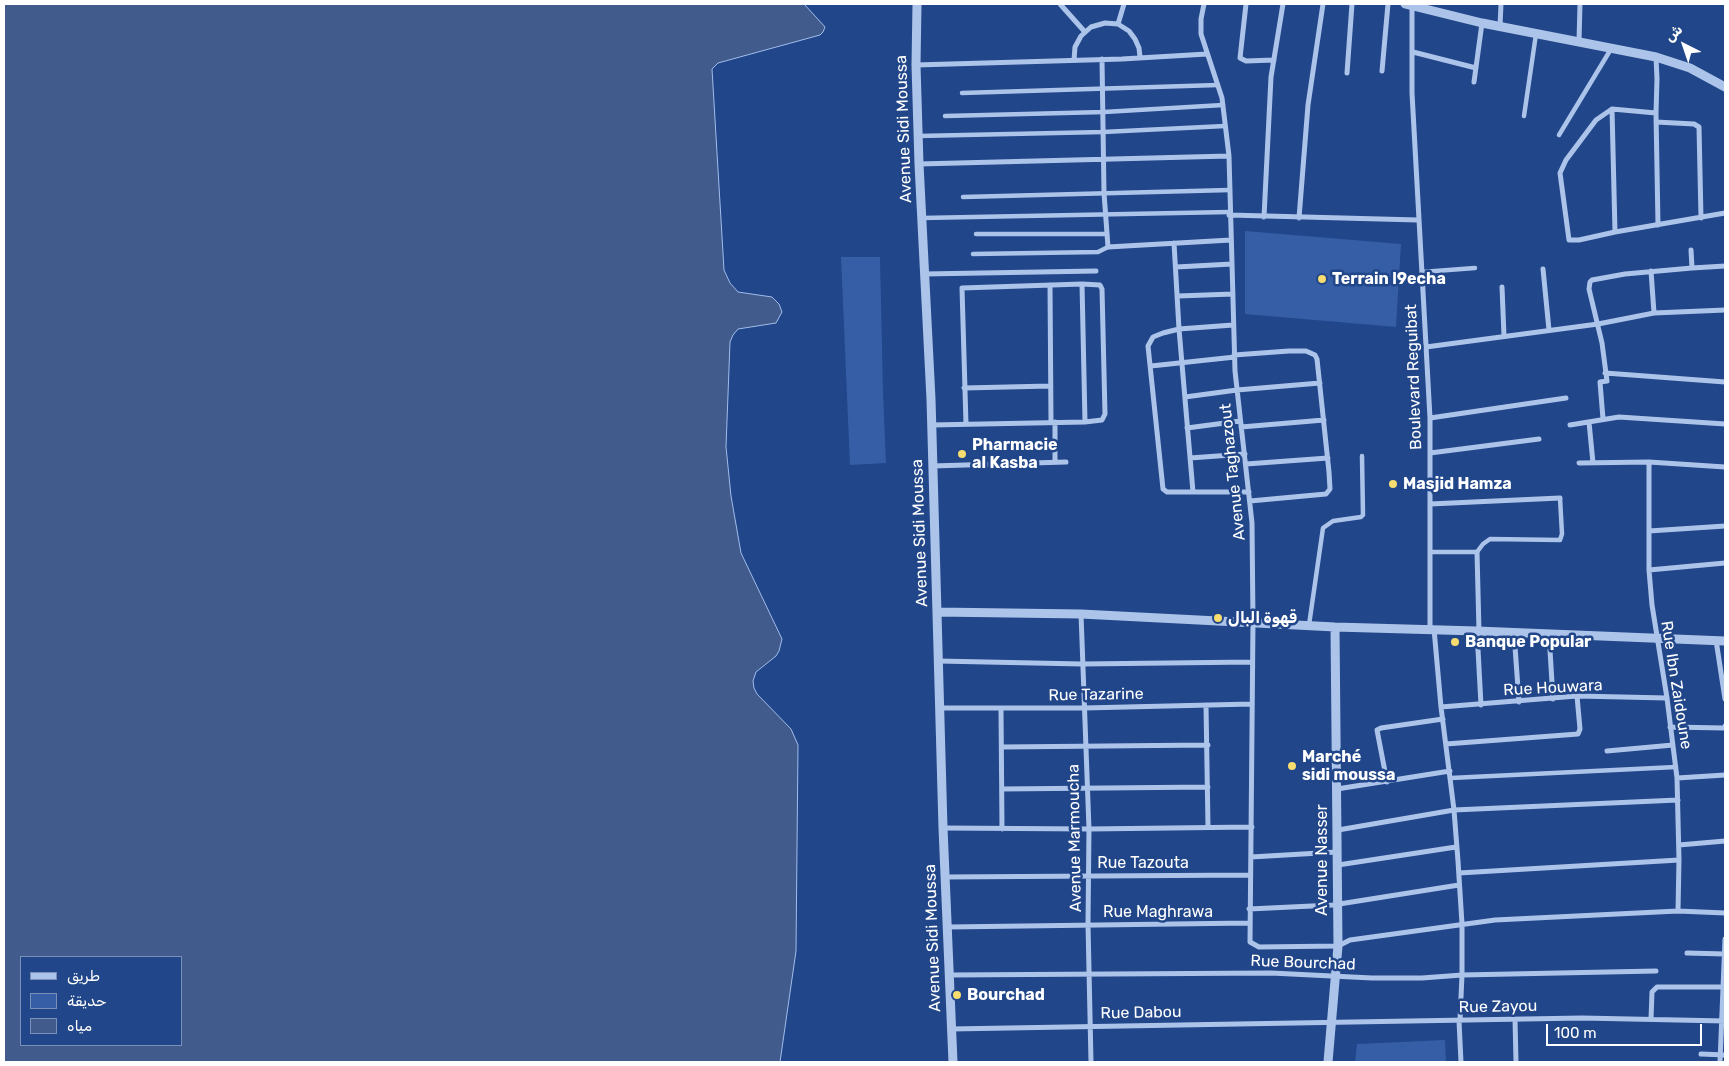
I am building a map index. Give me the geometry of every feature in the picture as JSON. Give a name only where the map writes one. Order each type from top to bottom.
[{"type":"street","name":"Avenue Sidi Moussa","points":[[917,4],[918,136],[931,425],[943,828],[953,1062]]},
{"type":"street","points":[[1060,4],[1085,32]]},
{"type":"street","points":[[1118,24],[1124,4]]},
{"type":"street","name":"Avenue Taghazout","points":[[1204,4],[1200,26],[1224,105],[1229,156],[1229,214],[1232,240],[1236,390],[1250,501],[1253,559],[1250,942],[1259,947],[1338,946]]},
{"type":"street","points":[[1246,4],[1240,58],[1246,61],[1274,60]]},
{"type":"street","points":[[1264,217],[1270,91],[1283,4]]},
{"type":"street","points":[[1299,218],[1308,105],[1323,4]]},
{"type":"street","points":[[1347,73],[1352,4]]},
{"type":"street","points":[[1382,71],[1388,4]]},
{"type":"street","points":[[1409,4],[1482,23],[1656,57],[1690,68],[1725,87]]},
{"type":"street","name":"Boulevard Reguibat","points":[[1409,4],[1418,220],[1430,418],[1432,629],[1451,778],[1462,924],[1461,1062]]},
{"type":"street","points":[[1500,26],[1501,4]]},
{"type":"street","points":[[1579,41],[1580,4]]},
{"type":"street","points":[[1474,82],[1482,23]]},
{"type":"street","points":[[1074,60],[1077,42],[1085,32],[1098,24],[1118,24],[1129,31],[1139,48],[1140,57]]},
{"type":"street","points":[[1524,116],[1536,34]]},
{"type":"street","points":[[1559,135],[1611,49]]},
{"type":"street","points":[[1412,52],[1476,68]]},
{"type":"street","points":[[916,66],[1207,54]]},
{"type":"street","points":[[1656,57],[1658,79],[1656,114],[1658,225]]},
{"type":"street","points":[[1102,59],[1104,193],[1108,247]]},
{"type":"street","points":[[962,93],[1218,85]]},
{"type":"street","points":[[945,116],[1104,112],[1224,105]]},
{"type":"street","points":[[1656,114],[1612,109],[1591,126],[1562,165],[1560,173],[1569,240],[1579,240],[1725,213]]},
{"type":"street","points":[[1612,109],[1615,232]]},
{"type":"street","points":[[1656,122],[1694,124],[1698,127],[1701,218]]},
{"type":"street","points":[[918,136],[1103,132],[1226,126]]},
{"type":"street","points":[[919,164],[1229,156]]},
{"type":"street","points":[[963,197],[1230,190]]},
{"type":"street","points":[[922,218],[1229,214],[1264,217],[1418,220]]},
{"type":"street","points":[[976,234],[1107,234]]},
{"type":"street","points":[[973,254],[1098,252],[1108,247],[1232,240]]},
{"type":"street","points":[[1174,243],[1179,329],[1193,492]]},
{"type":"street","points":[[1691,250],[1692,268]]},
{"type":"street","points":[[1176,267],[1232,264]]},
{"type":"street","points":[[1603,419],[1600,382],[1607,381],[1602,343],[1589,289],[1590,282],[1597,279],[1651,271],[1725,266]]},
{"type":"street","points":[[1422,272],[1476,268]]},
{"type":"street","points":[[1544,270],[1549,330]]},
{"type":"street","points":[[1651,271],[1654,313]]},
{"type":"street","points":[[924,274],[1096,272]]},
{"type":"street","points":[[1082,284],[1085,422]]},
{"type":"street","points":[[931,425],[1085,422],[1100,421],[1104,418],[1102,287],[1100,284],[962,288],[966,424]]},
{"type":"street","points":[[1050,285],[1050,386],[1055,462]]},
{"type":"street","points":[[1502,287],[1504,336]]},
{"type":"street","points":[[1178,296],[1233,294]]},
{"type":"street","points":[[1426,347],[1598,324],[1654,313],[1725,310]]},
{"type":"street","points":[[1233,325],[1179,329],[1155,336],[1148,348],[1162,489],[1168,492],[1249,492]]},
{"type":"street","points":[[1150,366],[1290,350],[1311,352],[1317,359],[1330,484],[1326,494],[1250,501]]},
{"type":"street","points":[[1605,373],[1725,382]]},
{"type":"street","points":[[1185,397],[1236,390],[1320,383]]},
{"type":"street","points":[[964,388],[1050,386]]},
{"type":"street","points":[[1430,418],[1566,398]]},
{"type":"street","points":[[1570,425],[1619,417],[1725,424]]},
{"type":"street","points":[[1187,428],[1324,420]]},
{"type":"street","points":[[1589,422],[1593,463]]},
{"type":"street","points":[[1430,454],[1540,439]]},
{"type":"street","points":[[1190,458],[1245,454]]},
{"type":"street","points":[[1309,625],[1323,528],[1333,521],[1361,517],[1363,515],[1362,456]]},
{"type":"street","points":[[1246,464],[1328,458]]},
{"type":"street","points":[[932,466],[1066,462]]},
{"type":"street","points":[[1579,463],[1649,462],[1725,467]]},
{"type":"street","name":"Rue Ibn Zaidoune","points":[[1649,462],[1649,570],[1652,605],[1667,698],[1677,778],[1678,911]]},
{"type":"street","points":[[1430,504],[1560,498],[1562,534],[1560,540],[1490,539],[1483,544],[1478,552],[1478,631],[1481,705]]},
{"type":"street","points":[[1649,531],[1725,526]]},
{"type":"street","points":[[1431,552],[1478,552]]},
{"type":"street","points":[[1649,570],[1725,563]]},
{"type":"street","points":[[937,612],[1081,614],[1335,627],[1432,629],[1721,641],[1725,699]]},
{"type":"street","name":"Avenue Marmoucha","points":[[1081,614],[1089,829],[1088,924],[1091,1062]]},
{"type":"street","name":"Avenue Nasser","points":[[1328,1062],[1338,946],[1335,627]]},
{"type":"street","points":[[1514,633],[1519,702]]},
{"type":"street","points":[[1549,634],[1553,699]]},
{"type":"street","points":[[938,661],[1082,664],[1252,662]]},
{"type":"street","points":[[1446,744],[1578,734],[1580,729],[1578,696]]},
{"type":"street","name":"Rue Houwara","points":[[1441,707],[1578,696],[1667,698]]},
{"type":"street","name":"Rue Tazarine","points":[[940,708],[1084,708],[1252,704]]},
{"type":"street","points":[[1206,705],[1208,826]]},
{"type":"street","points":[[1001,708],[1002,829]]},
{"type":"street","points":[[1387,782],[1377,730],[1443,719]]},
{"type":"street","points":[[1670,727],[1724,728],[1725,726]]},
{"type":"street","points":[[1002,747],[1208,745]]},
{"type":"street","points":[[1608,751],[1673,746]]},
{"type":"street","points":[[1451,778],[1676,767]]},
{"type":"street","points":[[1337,789],[1450,771]]},
{"type":"street","points":[[1677,778],[1725,775]]},
{"type":"street","points":[[1002,789],[1208,787]]},
{"type":"street","points":[[1338,830],[1454,810],[1678,800]]},
{"type":"street","points":[[943,828],[1252,827]]},
{"type":"street","points":[[1678,845],[1725,841]]},
{"type":"street","points":[[1338,865],[1456,847]]},
{"type":"street","points":[[1251,857],[1337,852]]},
{"type":"street","points":[[1459,873],[1679,860]]},
{"type":"street","name":"Rue Tazouta","points":[[945,877],[1250,875]]},
{"type":"street","points":[[1249,909],[1338,904],[1459,885]]},
{"type":"street","points":[[1338,946],[1350,940],[1462,924],[1544,917],[1678,911],[1725,913]]},
{"type":"street","name":"Rue Maghrawa","points":[[948,927],[1088,924],[1249,924]]},
{"type":"street","points":[[1720,1062],[1723,1055],[1725,939]]},
{"type":"street","points":[[1687,953],[1725,954]]},
{"type":"street","name":"Rue Bourchad","points":[[949,975],[1272,973],[1422,978],[1462,975],[1656,971]]},
{"type":"street","points":[[1651,1019],[1652,992],[1657,987],[1724,988]]},
{"type":"street","points":[[1516,1019],[1516,1062]]},
{"type":"street","name":"Rue Zayou","points":[[1331,1022],[1516,1019],[1723,1021]]},
{"type":"street","name":"Rue Dabou","points":[[951,1029],[1331,1022]]},
{"type":"street","points":[[1701,1054],[1723,1055]]},
{"type":"green space","name":"Terrain l9echa","points":[[1245,231],[1401,244],[1396,327],[1245,314]]},
{"type":"green space","points":[[841,257],[880,257],[886,463],[850,465]]},
{"type":"green space","points":[[1445,1040],[1446,1062],[1355,1062],[1357,1044]]},
{"type":"water","points":[[4,4],[804,4],[825,27],[820,35],[718,63],[712,69],[724,270],[730,283],[738,292],[772,297],[779,304],[782,312],[776,323],[738,329],[730,342],[726,447],[731,496],[741,553],[782,639],[776,656],[756,672],[753,681],[754,688],[757,694],[791,729],[798,745],[796,951],[780,1062],[4,1062]]},
{"type":"place","name":"Terrain l9echa","points":[[1322,279]]},
{"type":"place","name":"Pharmacie al Kasba","points":[[962,454]]},
{"type":"place","name":"Masjid Hamza","points":[[1393,484]]},
{"type":"place","name":"قهوة البال","points":[[1218,618]]},
{"type":"place","name":"Banque Popular","points":[[1455,642]]},
{"type":"place","name":"Marché sidi moussa","points":[[1292,766]]},
{"type":"place","name":"Bourchad","points":[[957,995]]}]
